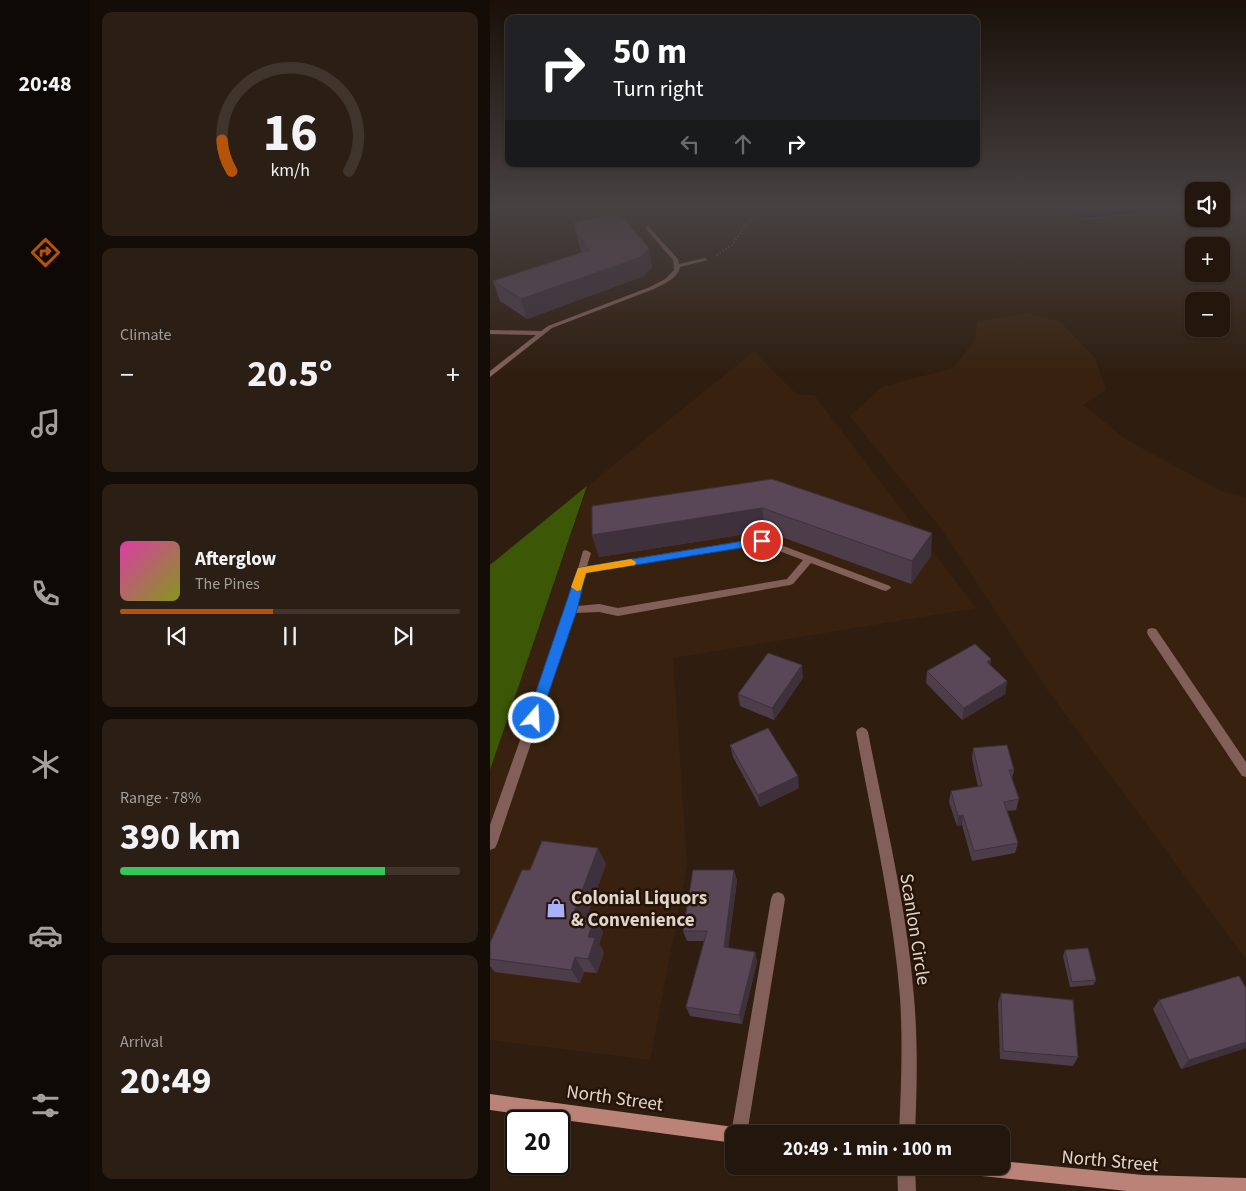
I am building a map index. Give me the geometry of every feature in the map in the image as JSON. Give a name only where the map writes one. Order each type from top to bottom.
[{"type":"main road","name":"North Street","points":[[490,1102],[725,1133]]},
{"type":"main road","name":"North Street","points":[[1010,1171],[1124,1183],[1186,1187],[1246,1187]]},
{"type":"street","points":[[490,375],[560,322],[661,284],[672,275],[678,266],[693,263]]},
{"type":"street","points":[[490,332],[543,333]]},
{"type":"street","points":[[582,570],[762,541],[886,588]]},
{"type":"street","points":[[490,844],[571,610],[586,553]]},
{"type":"street","points":[[571,610],[599,608],[618,612],[790,582],[809,559]]},
{"type":"street","points":[[1152,632],[1246,772]]},
{"type":"street","name":"Scanlon Circle","points":[[862,732],[897,922],[906,996],[909,1068],[907,1125]]},
{"type":"street","points":[[740,1125],[778,899]]},
{"type":"street","points":[[906,1175],[907,1191]]},
{"type":"shaded area","points":[[1026,313],[1061,322],[1095,358],[1106,390],[1083,405],[1127,440],[1223,492],[1246,497],[1246,959],[1047,689],[940,527],[850,416],[882,387],[953,368],[975,340],[977,322]]},
{"type":"shaded area","points":[[754,351],[797,395],[814,395],[976,608],[673,658],[687,866],[650,1060],[490,1040],[490,770],[588,486]]},
{"type":"green space","points":[[587,486],[490,770],[490,565]]},
{"type":"building","points":[[550,263],[625,263],[521,299],[493,281]]},
{"type":"building","points":[[772,479],[932,533],[912,561],[762,508],[592,535],[592,506]]},
{"type":"building","points":[[975,644],[991,659],[987,662],[1007,681],[964,708],[927,671]]},
{"type":"building","points":[[768,653],[802,665],[772,708],[738,694]]},
{"type":"building","points":[[768,728],[798,776],[758,795],[730,745]]},
{"type":"building","points":[[1007,745],[1014,770],[1009,770],[1019,799],[1004,802],[1018,843],[974,851],[963,815],[958,816],[951,791],[982,786],[973,748]]},
{"type":"building","name":"Colonial Liquors & Convenience","points":[[542,841],[598,848],[573,915],[595,917],[588,937],[595,938],[588,959],[575,957],[571,970],[490,959],[490,943],[522,870],[530,870]]},
{"type":"building","points":[[693,870],[734,870],[724,947],[755,952],[739,1015],[686,1007],[707,931],[683,931]]},
{"type":"building","points":[[1088,948],[1096,980],[1072,982],[1065,950]]},
{"type":"building","points":[[1239,976],[1246,988],[1246,1042],[1189,1060],[1159,1000]]},
{"type":"building","points":[[1001,993],[1073,1000],[1078,1057],[1003,1051]]},
{"type":"slow traffic","points":[[577,587],[582,570],[631,562]]},
{"type":"place","name":"Colonial Liquors & Convenience","points":[[556,908]]},
{"type":"route","points":[[534,718],[571,610],[582,570],[762,541]]}]
